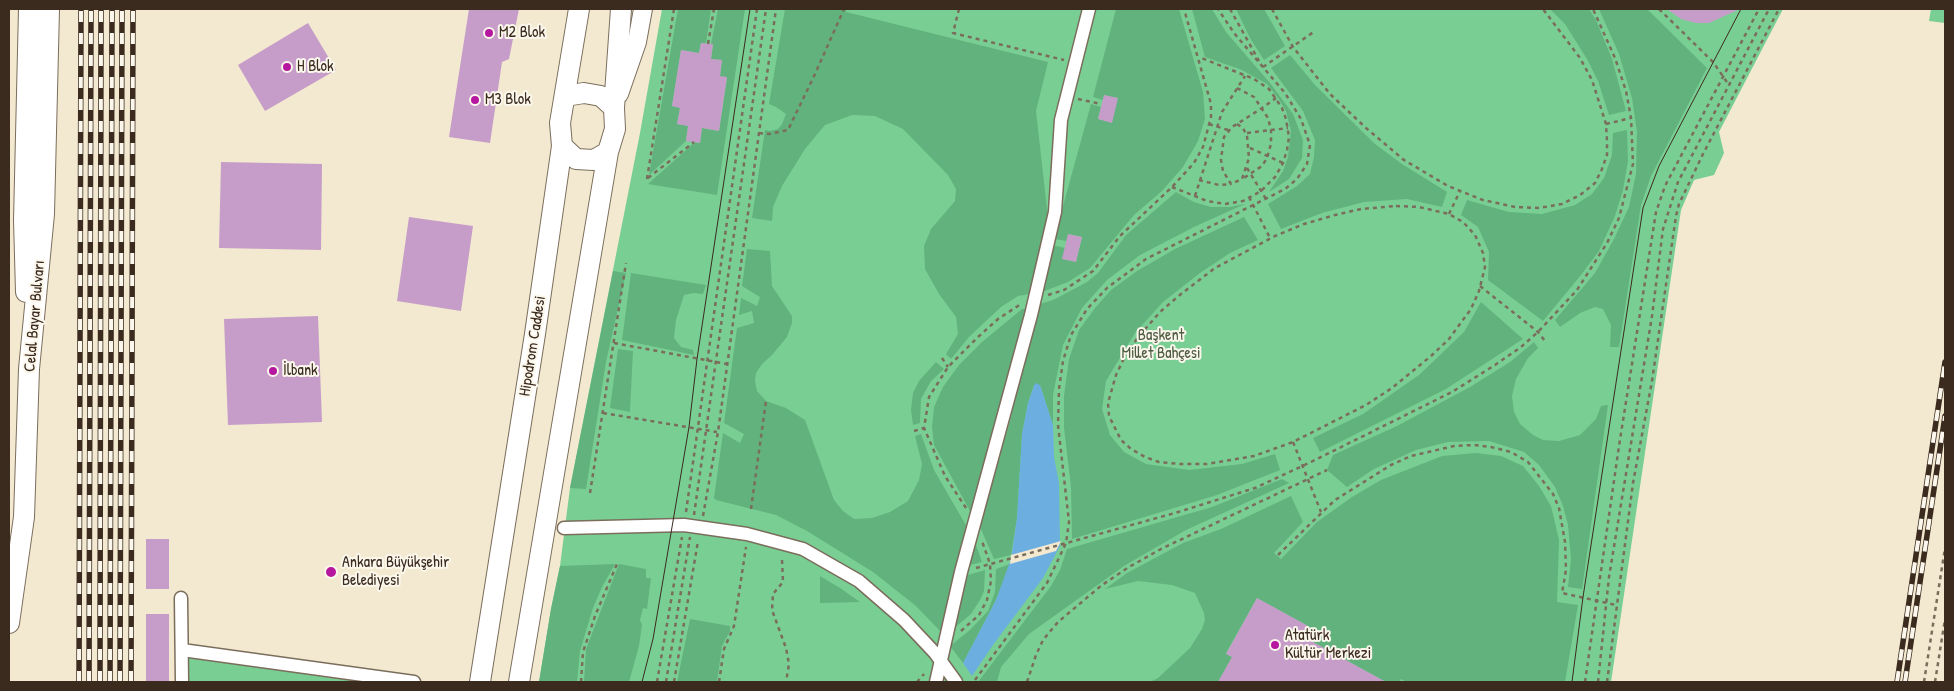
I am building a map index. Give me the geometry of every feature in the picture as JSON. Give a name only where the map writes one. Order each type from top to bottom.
[{"type":"main road","points":[[29,9],[24,220],[29,369]]},
{"type":"main road","name":"Celal Bayar Bulvarı","points":[[9,623],[24,517],[29,369],[44,214],[49,9]]},
{"type":"main road","name":"Hipodrom Caddesi","points":[[480,682],[535,334],[562,146],[560,123],[580,9]]},
{"type":"main road","points":[[519,682],[608,152],[615,129],[614,108],[621,9]]},
{"type":"main road","points":[[565,96],[584,93],[601,96],[614,108]]},
{"type":"main road","points":[[562,146],[576,159],[594,160],[608,152]]},
{"type":"street","points":[[614,108],[637,42],[643,9]]},
{"type":"street","points":[[936,682],[961,572],[1031,315],[1055,212],[1061,120],[1089,9]]},
{"type":"street","points":[[564,528],[692,526],[747,534],[803,549],[859,581],[904,620],[935,653],[956,682]]},
{"type":"street","points":[[181,598],[182,682]]},
{"type":"street","points":[[182,650],[414,682]]},
{"type":"path","points":[[674,9],[647,179],[694,142]]},
{"type":"path","points":[[708,44],[714,9]]},
{"type":"path","points":[[674,682],[692,526],[697,429],[757,9]]},
{"type":"path","points":[[666,682],[707,430],[734,225],[766,9]]},
{"type":"path","points":[[657,682],[692,526],[718,432],[776,9]]},
{"type":"path","points":[[758,132],[769,134],[788,130],[816,74],[844,9]]},
{"type":"path","points":[[959,9],[953,33],[1075,62]]},
{"type":"path","points":[[1041,298],[1064,290],[1088,276],[1120,236],[1172,187],[1194,163],[1203,147],[1209,124],[1211,104],[1184,9]]},
{"type":"path","points":[[975,680],[1047,583],[1066,543],[1069,522],[1058,425],[1059,389],[1063,361],[1072,335],[1087,309],[1107,288],[1129,270],[1146,259],[1285,189],[1298,178],[1307,164],[1310,145],[1301,119],[1285,92],[1234,33],[1218,9]]},
{"type":"path","points":[[1230,9],[1263,68]]},
{"type":"path","points":[[1272,9],[1293,47],[1330,94],[1404,160],[1448,186],[1483,200],[1515,207],[1539,208],[1562,204],[1580,195],[1595,183],[1607,155],[1606,124],[1592,80],[1580,58],[1543,9]]},
{"type":"path","points":[[961,572],[1060,546],[1255,488],[1452,392],[1521,347],[1538,332],[1560,310],[1590,273],[1608,244],[1619,218],[1633,164],[1631,118],[1626,91],[1615,58],[1593,9]]},
{"type":"path","points":[[1660,9],[1712,62],[1729,85]]},
{"type":"path","points":[[1586,682],[1642,293],[1656,212],[1665,186],[1759,9]]},
{"type":"path","points":[[1598,682],[1606,602],[1652,316],[1662,229],[1678,182],[1769,9]]},
{"type":"path","points":[[1607,682],[1633,483],[1652,381],[1679,204],[1779,9]]},
{"type":"path","points":[[1263,68],[1315,30]]},
{"type":"path","points":[[1172,187],[1207,201],[1225,204],[1243,201],[1261,190],[1275,177],[1284,163],[1289,137],[1288,128],[1276,98],[1269,89],[1245,76],[1199,57]]},
{"type":"path","points":[[1195,196],[1222,112],[1245,76]]},
{"type":"path","points":[[1199,180],[1219,185],[1231,184],[1262,166],[1268,156],[1271,144],[1271,130],[1268,118],[1254,97],[1238,88]]},
{"type":"path","points":[[1067,96],[1102,104]]},
{"type":"path","points":[[1231,184],[1223,171],[1221,160],[1224,137],[1228,130],[1236,124],[1276,98]]},
{"type":"path","points":[[1606,124],[1631,118]]},
{"type":"path","points":[[1209,124],[1228,130]]},
{"type":"path","points":[[1236,124],[1243,128],[1250,148],[1247,168],[1242,179]]},
{"type":"path","points":[[1246,134],[1288,128]]},
{"type":"path","points":[[1250,148],[1284,163]]},
{"type":"path","points":[[1247,168],[1266,199]]},
{"type":"path","points":[[1449,214],[1460,191]]},
{"type":"path","points":[[1249,197],[1270,238]]},
{"type":"path","points":[[1396,206],[1418,207],[1449,214],[1463,222],[1476,235],[1483,253],[1485,267],[1471,309],[1464,320],[1443,344],[1414,371],[1366,406],[1293,442],[1254,456],[1207,464],[1166,463],[1131,449],[1121,440],[1109,416],[1108,403],[1111,390],[1127,352],[1160,312],[1215,268],[1270,238],[1335,214],[1361,209],[1396,206]]},
{"type":"path","points":[[590,493],[626,262]]},
{"type":"path","points":[[1480,286],[1538,332],[1545,341]]},
{"type":"path","points":[[966,510],[945,476],[924,428],[929,397],[948,367],[998,319],[1014,307],[1027,302]]},
{"type":"path","points":[[614,343],[727,364]]},
{"type":"path","points":[[942,358],[948,367]]},
{"type":"path","points":[[751,509],[766,401]]},
{"type":"path","points":[[603,413],[718,432]]},
{"type":"path","points":[[914,431],[924,428]]},
{"type":"path","points":[[1293,442],[1321,512]]},
{"type":"path","points":[[1278,555],[1335,500],[1375,473],[1411,456],[1454,446],[1474,445],[1511,452],[1528,462],[1553,494],[1559,508],[1565,542],[1566,570],[1562,593],[1616,605]]},
{"type":"path","points":[[1027,682],[1043,640],[1058,622],[1102,585],[1161,549],[1327,470]]},
{"type":"path","points":[[719,682],[724,649],[734,626],[746,547]]},
{"type":"path","points":[[1924,682],[1945,548]]},
{"type":"path","points":[[782,560],[783,582],[772,594],[772,610],[786,648],[789,664],[786,682]]},
{"type":"path","points":[[580,682],[583,652],[595,616],[617,564]]},
{"type":"path","points":[[1935,682],[1945,618]]},
{"type":"green space","name":"Başkent Millet Bahçesi","points":[[662,9],[1783,9],[1719,132],[1724,153],[1714,175],[1694,180],[1681,210],[1611,682],[539,682],[560,566],[570,488],[640,133]]},
{"type":"green space","points":[[678,9],[711,9],[706,43],[701,43],[699,53],[681,50],[672,106],[680,108],[677,124],[688,126],[686,141],[649,175]]},
{"type":"green space","points":[[718,9],[745,9],[717,195],[648,184],[695,142],[700,143],[702,128],[719,131],[727,78],[720,76],[722,60],[711,59],[713,45],[711,44]]},
{"type":"green space","points":[[785,9],[846,9],[846,12],[1048,62],[1036,111],[1048,218],[1029,294],[1018,296],[1001,307],[969,337],[951,359],[946,354],[958,334],[956,317],[939,294],[925,269],[924,246],[931,229],[955,201],[956,189],[948,175],[903,129],[875,116],[852,115],[825,125],[805,149],[782,186],[773,207],[772,221],[752,218],[765,130],[778,129],[786,114],[769,104]]},
{"type":"green space","points":[[1116,9],[1179,9],[1203,92],[1205,119],[1198,141],[1183,167],[1162,191],[1134,215],[1090,268],[1068,282],[1042,292],[1052,245],[1065,248],[1063,259],[1076,262],[1082,237],[1069,234],[1067,241],[1054,239],[1091,104],[1101,107],[1098,119],[1112,122],[1117,98],[1104,95],[1103,100],[1093,97]]},
{"type":"green space","points":[[1192,9],[1212,9],[1226,32],[1270,83],[1293,114],[1303,140],[1302,158],[1289,179],[1269,192],[1283,171],[1288,157],[1291,131],[1286,111],[1267,84],[1242,70],[1205,57]]},
{"type":"green space","points":[[1236,9],[1264,9],[1285,46],[1264,60],[1250,38]]},
{"type":"green space","points":[[1550,9],[1589,9],[1596,20],[1612,59],[1626,111],[1609,115],[1598,81],[1587,59],[1565,24]]},
{"type":"green space","points":[[1599,9],[1647,9],[1707,68],[1651,176],[1641,205],[1619,347],[1610,347],[1611,325],[1603,309],[1595,307],[1580,313],[1560,327],[1555,320],[1595,273],[1614,239],[1629,207],[1636,174],[1637,132],[1632,98],[1619,54]]},
{"type":"green space","points":[[1931,9],[1945,9],[1945,23],[1929,21]]},
{"type":"green space","points":[[1290,55],[1315,85],[1375,144],[1402,164],[1447,192],[1442,207],[1407,199],[1364,202],[1322,213],[1281,229],[1268,204],[1297,186],[1310,174],[1315,140],[1303,111],[1271,68]]},
{"type":"green space","points":[[1627,130],[1628,161],[1623,190],[1615,216],[1599,251],[1543,321],[1488,280],[1489,252],[1478,227],[1461,215],[1467,200],[1509,212],[1542,214],[1575,205],[1592,194],[1604,178],[1612,155],[1613,133]]},
{"type":"green space","points":[[1176,192],[1194,202],[1211,207],[1230,207],[1245,204],[1194,227],[1140,255],[1107,280],[1082,308],[1063,345],[1053,395],[1053,425],[1040,385],[1034,385],[1028,403],[1022,434],[1017,518],[1011,555],[994,559],[980,527],[1011,418],[1018,376],[1040,304],[1053,300],[1087,282],[1098,273],[1126,235]]},
{"type":"green space","points":[[1244,217],[1258,240],[1230,253],[1200,273],[1163,302],[1135,333],[1106,381],[1102,409],[1110,435],[1124,452],[1146,464],[1189,470],[1242,464],[1275,454],[1280,470],[1217,495],[1072,539],[1071,487],[1064,428],[1064,396],[1069,359],[1079,330],[1111,290],[1137,271],[1175,249]]},
{"type":"green space","points":[[747,249],[770,251],[772,286],[792,316],[792,323],[787,337],[756,373],[757,391],[766,401],[786,408],[805,420],[834,500],[843,511],[854,519],[872,518],[890,512],[908,501],[919,480],[922,464],[915,436],[921,434],[934,470],[967,527],[942,633],[916,606],[873,572],[807,531],[776,515],[714,498],[723,433],[740,443],[744,434],[724,423],[737,328],[754,323],[752,311],[739,315],[741,298],[757,306],[760,297],[742,286]]},
{"type":"green space","points":[[613,271],[626,273],[606,362],[586,489],[570,488]]},
{"type":"green space","points":[[631,273],[706,285],[703,294],[684,295],[676,320],[674,338],[681,347],[693,350],[694,355],[622,340]]},
{"type":"green space","points":[[1481,302],[1523,339],[1446,389],[1320,452],[1313,438],[1363,414],[1419,375],[1464,332]]},
{"type":"green space","points":[[1022,309],[1027,309],[971,513],[934,445],[932,427],[934,407],[943,387],[959,365],[982,342]]},
{"type":"green space","points":[[1534,342],[1538,348],[1528,358],[1516,379],[1512,396],[1514,412],[1520,424],[1533,435],[1543,440],[1559,441],[1580,435],[1596,419],[1601,406],[1608,405],[1582,589],[1568,587],[1571,559],[1568,525],[1555,487],[1539,465],[1524,452],[1489,441],[1448,442],[1416,450],[1374,469],[1347,487],[1327,470],[1333,455],[1397,426],[1470,387],[1510,362]]},
{"type":"green space","points":[[618,349],[633,351],[630,412],[610,408]]},
{"type":"green space","points":[[936,362],[944,369],[931,381],[921,399],[920,423],[913,425],[911,410],[913,393],[919,381]]},
{"type":"green space","points":[[1476,453],[1501,456],[1523,466],[1539,486],[1551,506],[1559,540],[1557,602],[1578,605],[1565,682],[1407,682],[1401,679],[1399,682],[1386,682],[1302,636],[1308,626],[1257,598],[1226,653],[1232,657],[1218,682],[1150,682],[1158,678],[1190,648],[1202,629],[1205,620],[1204,613],[1195,593],[1172,585],[1138,581],[1105,589],[1127,573],[1183,543],[1221,529],[1291,496],[1303,522],[1274,553],[1281,559],[1317,522],[1352,497],[1381,480],[1442,456]]},
{"type":"green space","points":[[1282,479],[1289,483],[1186,530],[1124,566],[1029,634],[1001,667],[997,682],[978,682],[1051,586],[1060,570],[1067,549],[1212,507]]},
{"type":"green space","points":[[975,542],[982,562],[970,565]]},
{"type":"green space","points":[[615,564],[593,608],[580,651],[577,682],[539,682],[560,566]]},
{"type":"green space","points":[[619,564],[646,569],[646,578],[651,578],[647,609],[643,608],[640,620],[642,625],[639,646],[629,682],[584,682],[586,649]]},
{"type":"green space","points":[[1010,564],[996,600],[963,663],[950,646],[970,630],[988,611],[995,592],[996,569]]},
{"type":"green space","points":[[985,570],[984,591],[980,600],[971,614],[953,629],[968,575]]},
{"type":"green space","points":[[820,576],[840,588],[860,602],[820,603]]},
{"type":"green space","points":[[690,619],[730,626],[730,631],[722,646],[717,682],[677,682]]},
{"type":"green space","points":[[182,650],[414,682],[182,682]]},
{"type":"water","points":[[1035,383],[1040,385],[1053,425],[1054,457],[1059,483],[1060,546],[1043,578],[972,676],[963,663],[996,600],[1011,559],[1017,518],[1022,434],[1028,403]]},
{"type":"pier","points":[[1061,541],[1056,551],[1010,564],[1011,555]]},
{"type":"building","points":[[469,9],[519,9],[509,59],[502,62],[490,143],[449,137]]},
{"type":"building","points":[[1667,9],[1740,9],[1709,23],[1696,23],[1681,19]]},
{"type":"building","name":"H Blok","points":[[308,23],[336,70],[265,111],[238,65]]},
{"type":"building","points":[[701,43],[713,44],[711,59],[722,60],[720,76],[727,77],[719,131],[702,128],[700,143],[686,141],[688,126],[677,124],[680,108],[672,106],[681,50],[699,53]]},
{"type":"building","points":[[1104,95],[1118,98],[1112,123],[1098,119]]},
{"type":"building","points":[[221,162],[322,164],[321,250],[219,248]]},
{"type":"building","points":[[409,217],[473,226],[461,311],[397,301]]},
{"type":"building","points":[[1068,234],[1082,237],[1076,262],[1062,259]]},
{"type":"building","name":"İlbank","points":[[318,316],[322,422],[228,425],[224,319]]},
{"type":"building","points":[[146,539],[169,539],[169,589],[146,589]]},
{"type":"building","name":"Atatürk Kültür Merkezi","points":[[1257,598],[1308,626],[1302,636],[1386,682],[1218,682],[1232,657],[1226,654]]},
{"type":"building","points":[[146,614],[169,614],[169,682],[146,682]]},
{"type":"tram line","points":[[642,682],[653,639],[689,427],[697,359],[750,9]]},
{"type":"tram line","points":[[1572,682],[1583,597],[1643,208],[1659,166],[1741,9]]},
{"type":"railway","points":[[79,682],[81,9]]},
{"type":"railway","points":[[89,682],[91,9]]},
{"type":"railway","points":[[100,682],[101,9]]},
{"type":"railway","points":[[110,682],[112,9]]},
{"type":"railway","points":[[120,682],[122,9]]},
{"type":"railway","points":[[131,682],[133,9]]},
{"type":"railway","points":[[1897,682],[1945,362]]},
{"type":"railway","points":[[1905,682],[1945,416]]},
{"type":"place","name":"M2 Blok","points":[[489,33]]},
{"type":"place","name":"H Blok","points":[[287,67]]},
{"type":"place","name":"M3 Blok","points":[[475,100]]},
{"type":"place","name":"İlbank","points":[[273,371]]},
{"type":"place","name":"Ankara Büyükşehir Belediyesi","points":[[331,572]]},
{"type":"place","name":"Atatürk Kültür Merkezi","points":[[1275,645]]}]
